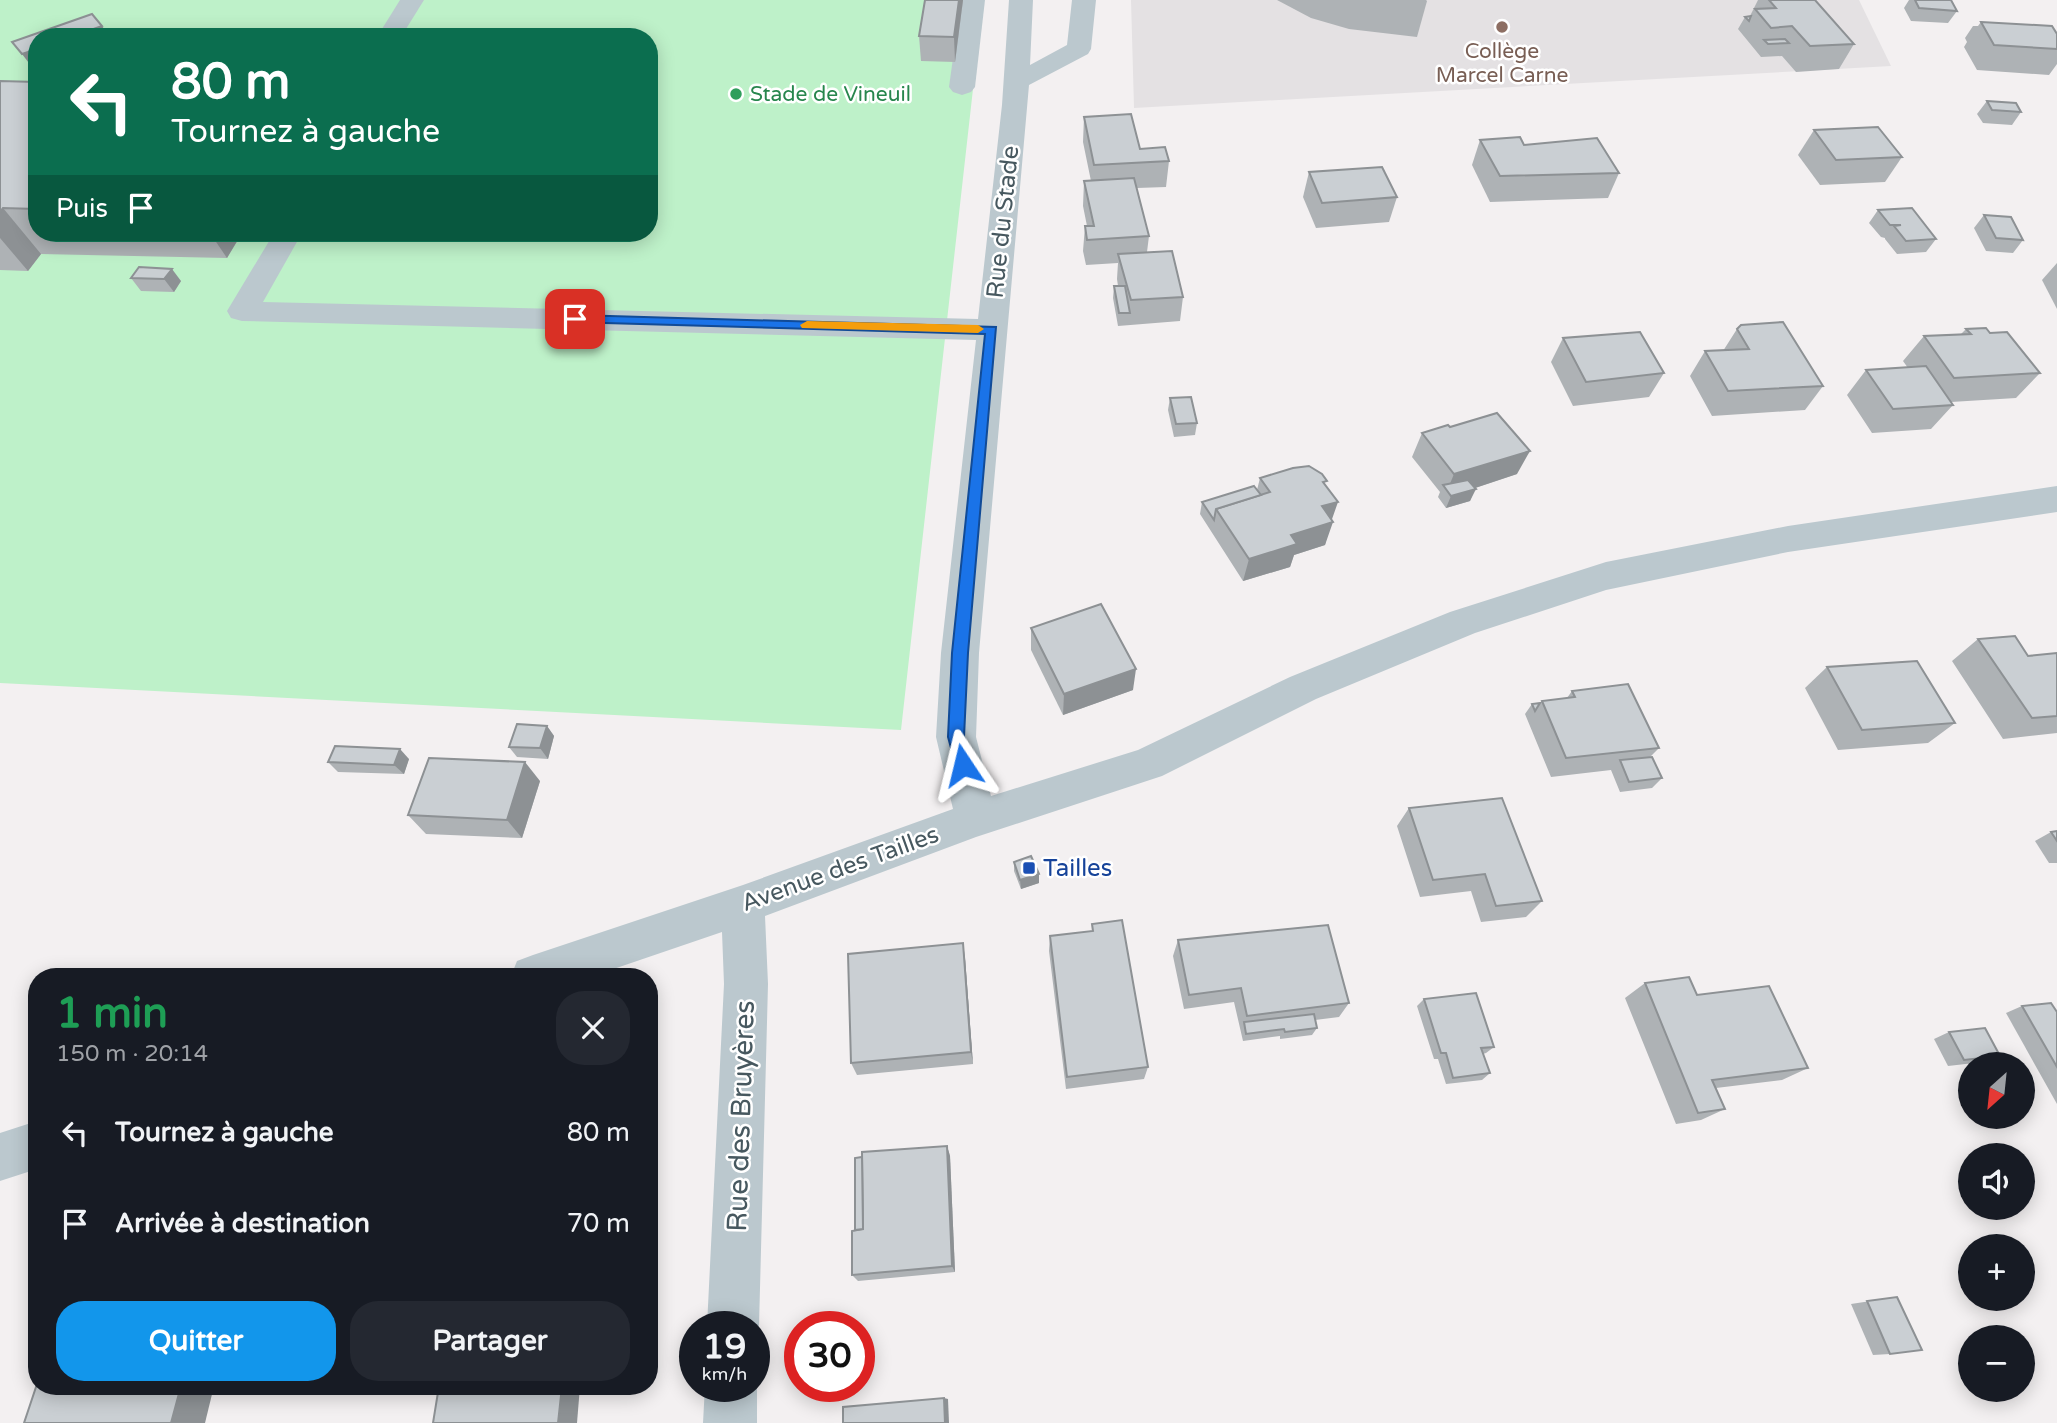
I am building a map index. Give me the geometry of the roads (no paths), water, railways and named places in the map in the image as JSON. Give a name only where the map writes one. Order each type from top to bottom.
[{"type":"street","points":[[395,28],[412,0]]},
{"type":"street","points":[[962,87],[973,0]]},
{"type":"street","name":"Rue du Stade","points":[[976,819],[956,737],[960,653],[1016,82],[1021,0]]},
{"type":"street","points":[[1016,82],[1079,49],[1084,0]]},
{"type":"street","points":[[283,242],[242,311],[991,330]]},
{"type":"street","name":"Avenue des Tailles","points":[[557,968],[743,905],[850,863],[976,819],[1148,764],[1303,688],[1450,627],[1606,576],[1788,539],[2057,499]]},
{"type":"street","name":"Rue des Bruyères","points":[[734,1311],[746,984],[743,905]]},
{"type":"street","points":[[0,1157],[28,1147]]},
{"type":"street","points":[[730,1423],[731,1402]]},
{"type":"place","name":"Collège Marcel Carne","points":[[1502,27]]},
{"type":"place","name":"Stade de Vineuil","points":[[736,94]]},
{"type":"place","name":"Tailles","points":[[1029,868]]}]
